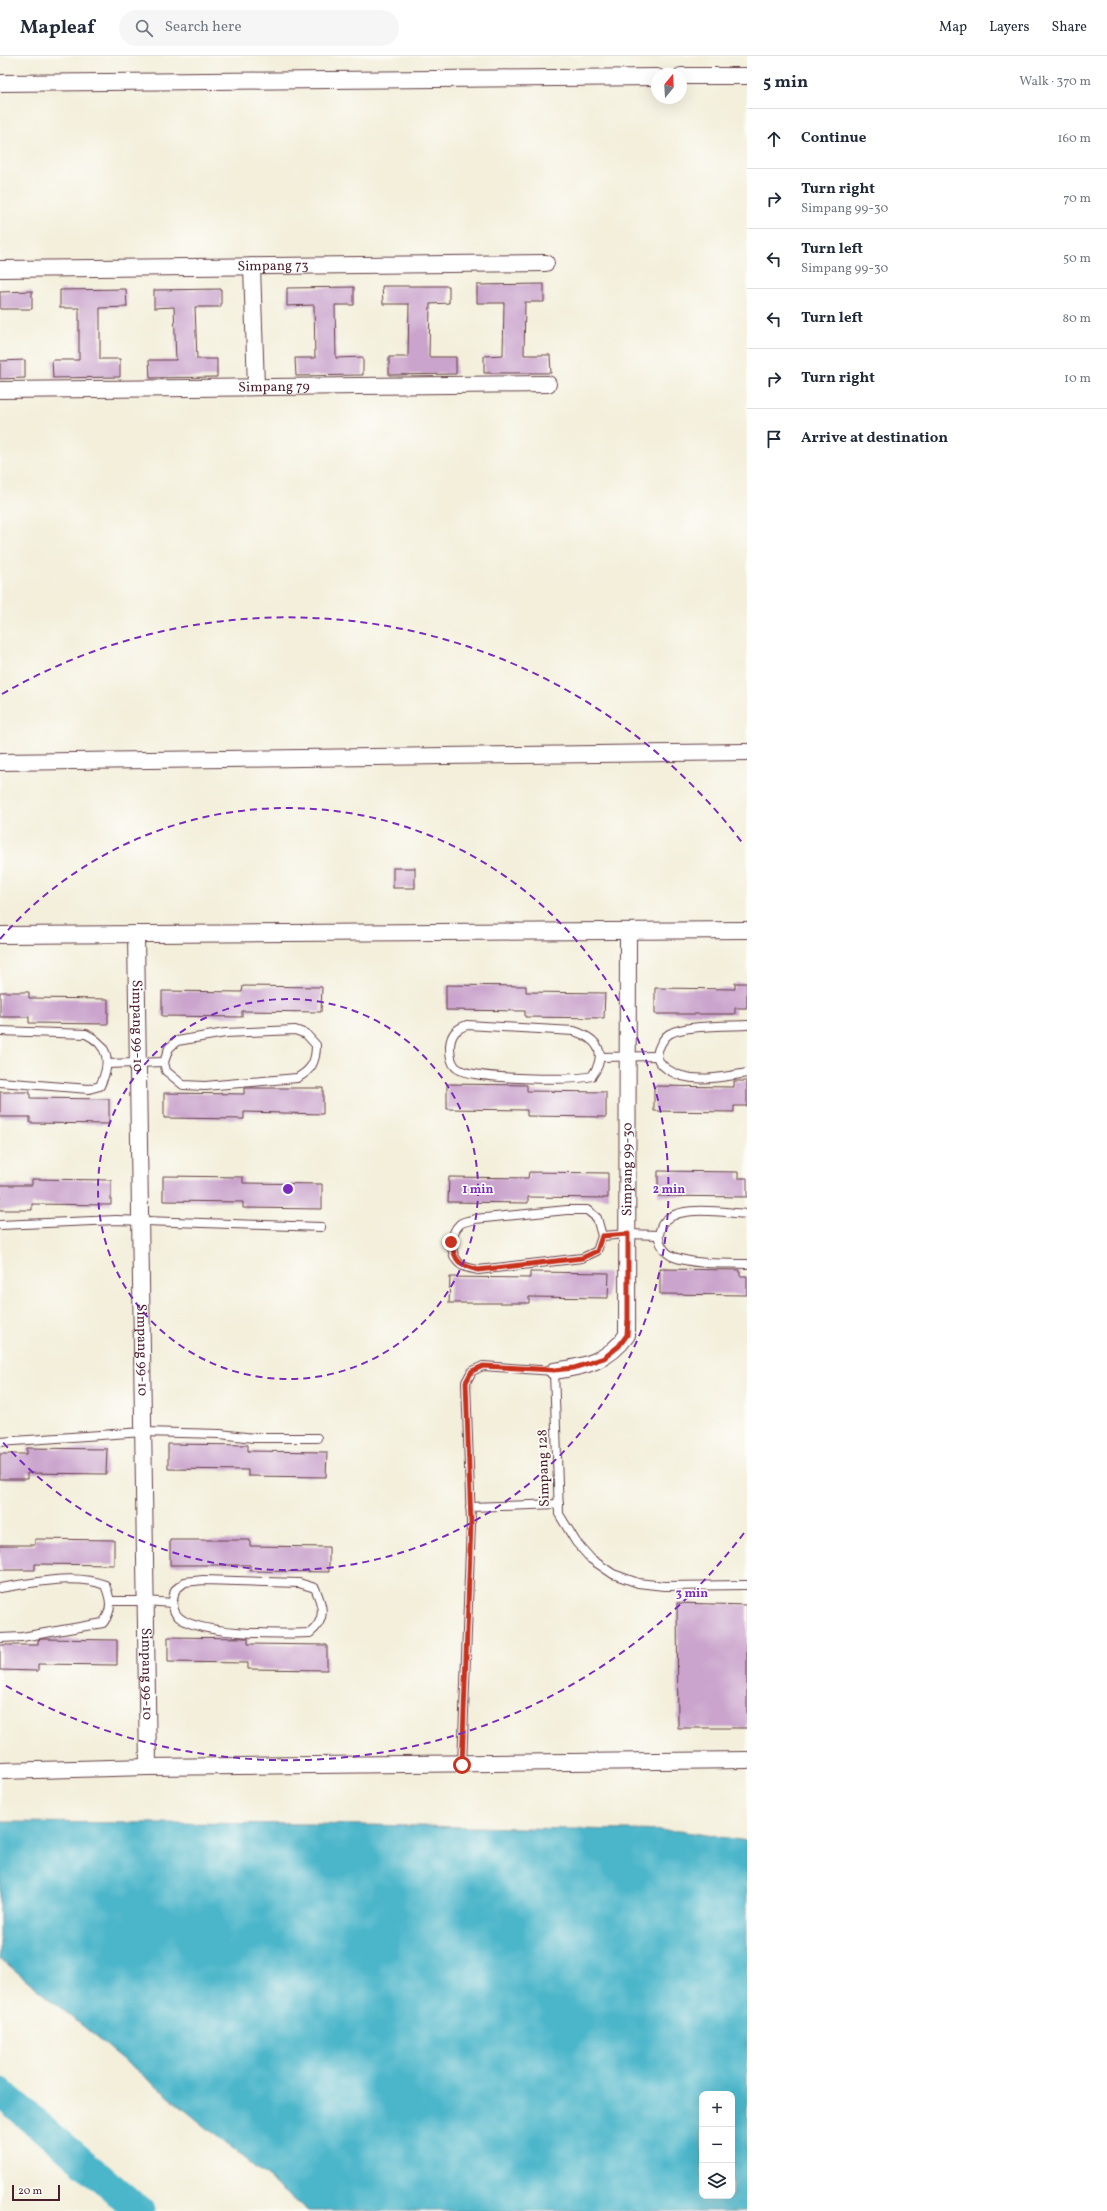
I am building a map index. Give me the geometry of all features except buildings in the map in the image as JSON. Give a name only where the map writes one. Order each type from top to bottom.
[{"type":"street","points":[[687,76],[747,76]]},
{"type":"street","points":[[0,83],[651,77]]},
{"type":"street","name":"Simpang 73","points":[[0,269],[546,263]]},
{"type":"street","points":[[252,266],[256,387]]},
{"type":"street","name":"Simpang 79","points":[[0,390],[548,384]]},
{"type":"street","points":[[0,762],[747,752]]},
{"type":"street","name":"Simpang 99-30","points":[[554,1370],[574,1368],[604,1358],[619,1346],[627,1335],[628,930]]},
{"type":"street","points":[[0,935],[747,930]]},
{"type":"street","name":"Simpang 99-10","points":[[136,934],[148,1767]]},
{"type":"street","points":[[0,1771],[148,1767],[462,1765],[747,1760]]},
{"type":"lane","points":[[468,1025],[574,1031],[588,1036],[598,1046],[600,1057],[597,1069],[592,1076],[581,1079],[521,1078],[474,1074],[460,1070],[452,1063],[450,1052],[451,1039],[456,1029],[468,1025]]},
{"type":"lane","points":[[747,1025],[682,1029],[668,1034],[661,1042],[657,1056],[660,1064],[676,1075],[697,1079],[747,1073]]},
{"type":"lane","points":[[295,1030],[306,1034],[316,1045],[316,1058],[308,1072],[297,1078],[205,1086],[183,1085],[166,1071],[164,1062],[169,1048],[176,1041],[225,1033],[295,1030]]},
{"type":"lane","points":[[0,1031],[86,1034],[97,1039],[106,1052],[107,1064],[106,1074],[100,1086],[89,1089],[0,1082]]},
{"type":"lane","points":[[600,1057],[628,1055],[657,1056]]},
{"type":"lane","points":[[107,1064],[164,1062]]},
{"type":"lane","points":[[567,1210],[587,1210],[597,1218],[602,1236],[597,1251],[582,1258],[478,1270],[462,1266],[454,1256],[451,1242],[455,1230],[461,1223],[475,1220],[567,1210]]},
{"type":"lane","points":[[747,1214],[688,1210],[672,1216],[663,1223],[658,1235],[661,1246],[672,1256],[687,1260],[747,1264]]},
{"type":"lane","points":[[0,1225],[140,1220],[321,1227]]},
{"type":"lane","points":[[602,1236],[628,1234],[658,1235]]},
{"type":"lane","name":"Simpang 99-30","points":[[470,1507],[466,1382],[472,1371],[483,1366],[554,1370]]},
{"type":"lane","name":"Simpang 128","points":[[554,1370],[559,1514],[576,1542],[591,1559],[613,1574],[638,1583],[664,1586],[747,1585]]},
{"type":"lane","points":[[0,1442],[143,1432],[220,1434],[254,1438],[317,1438]]},
{"type":"lane","points":[[462,1765],[470,1507],[559,1504]]},
{"type":"lane","points":[[0,1588],[57,1581],[92,1580],[105,1585],[111,1601],[109,1615],[103,1623],[22,1637],[0,1638]]},
{"type":"lane","points":[[204,1580],[299,1583],[314,1588],[320,1600],[323,1614],[318,1626],[310,1633],[244,1632],[201,1627],[184,1622],[175,1613],[173,1603],[175,1590],[185,1582],[204,1580]]},
{"type":"lane","points":[[111,1601],[173,1603]]},
{"type":"water","points":[[0,1822],[311,1824],[680,1831],[747,1841],[747,2211],[308,2211],[0,1958]]},
{"type":"waterway","points":[[0,2092],[140,2211]]},
{"type":"route","points":[[451,1242],[454,1256],[462,1266],[478,1270],[582,1258],[597,1251],[602,1236],[628,1234],[627,1335],[619,1346],[604,1358],[574,1368],[554,1370],[483,1366],[472,1371],[466,1382],[471,1524],[462,1765]]}]
